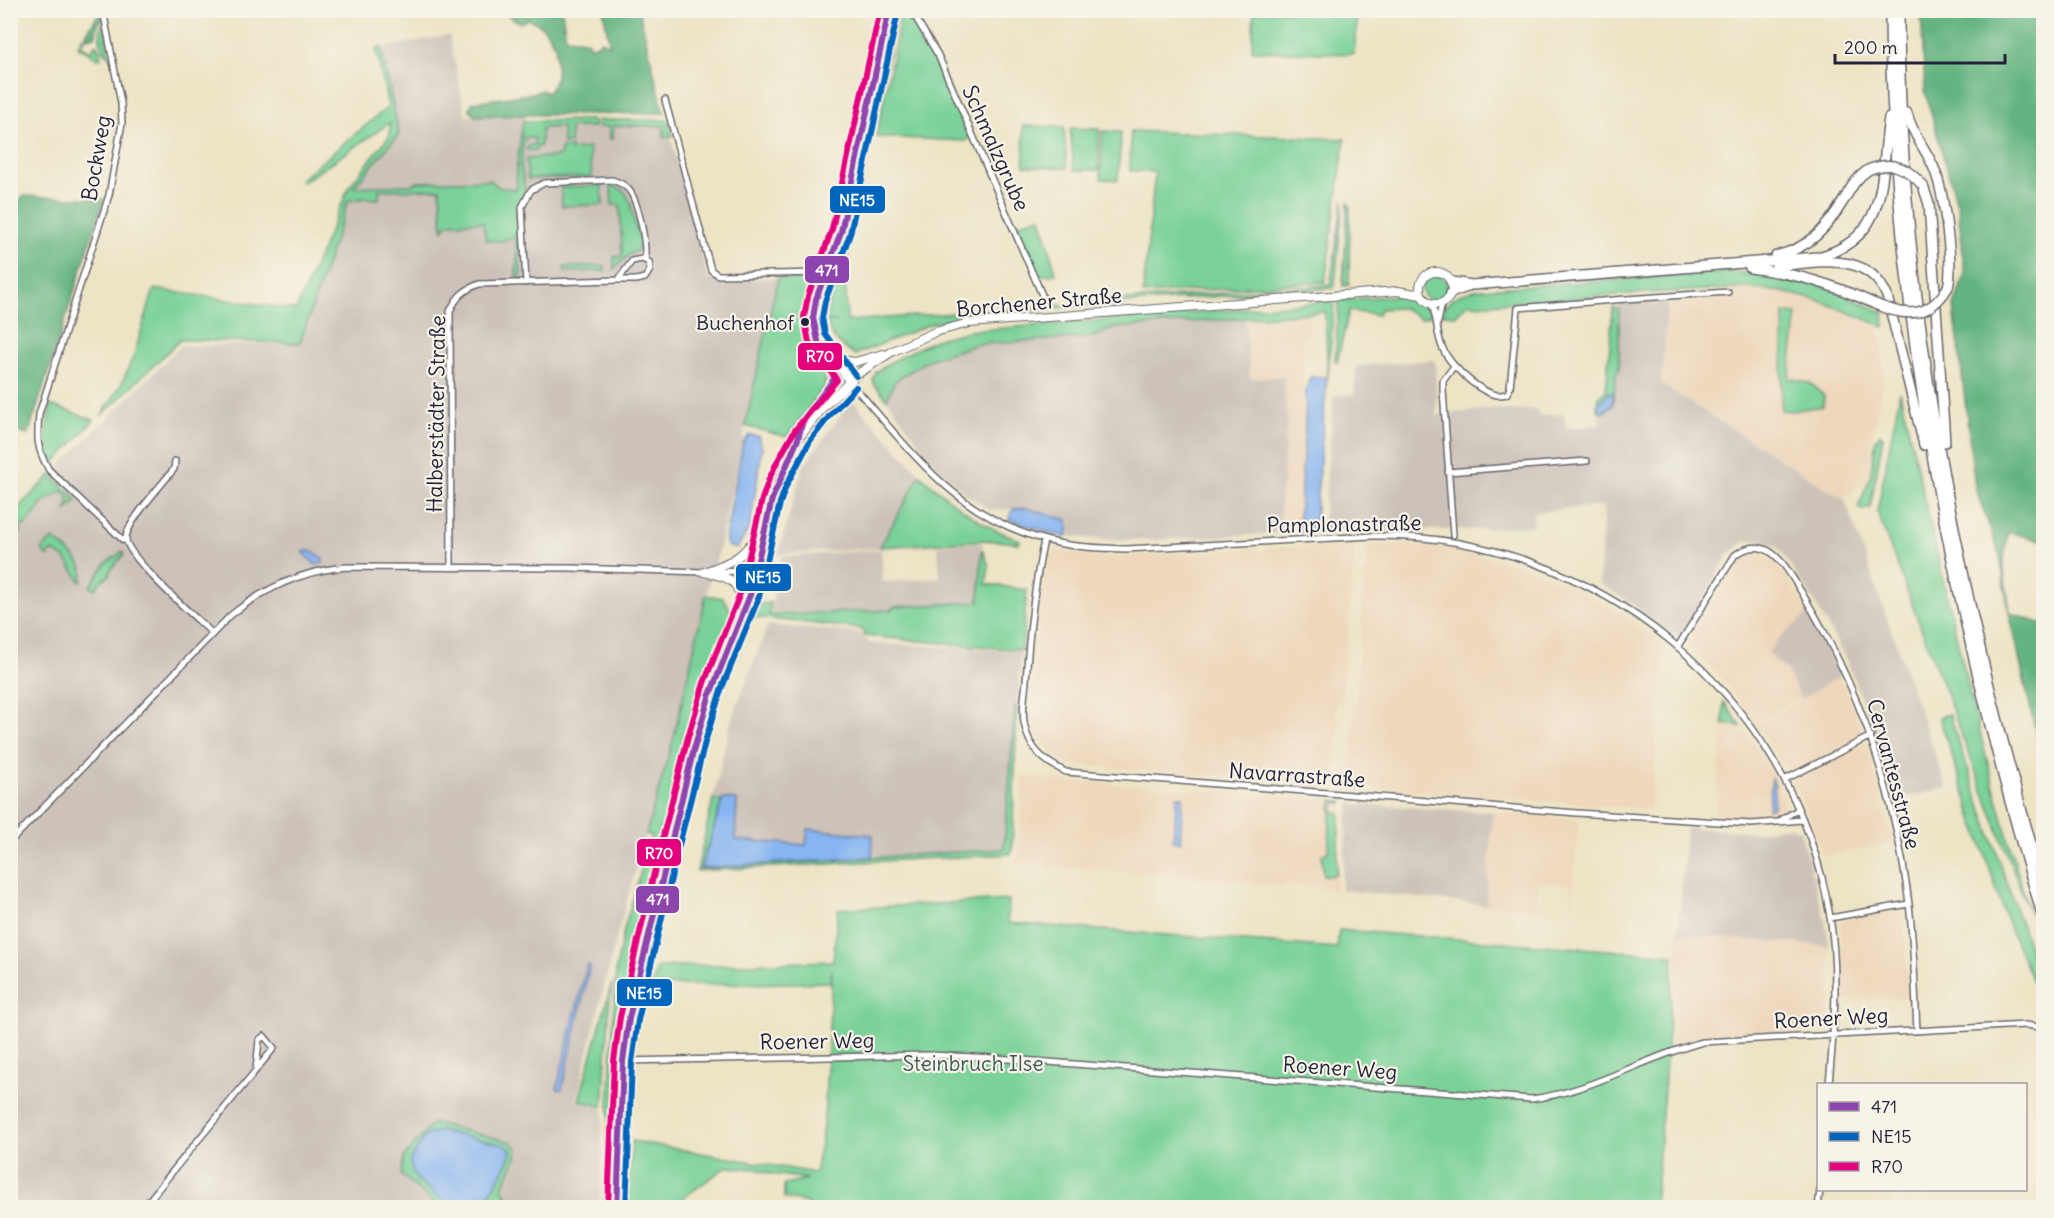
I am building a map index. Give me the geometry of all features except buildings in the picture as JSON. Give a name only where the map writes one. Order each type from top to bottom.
[{"type":"highway","points":[[1890,10],[1895,160],[1909,302],[1933,462],[1952,564],[1984,705],[2043,921]]},
{"type":"highway","points":[[1899,10],[1901,91],[1910,226],[1918,302],[1946,483],[1989,685],[2043,888]]},
{"type":"highway","points":[[1746,265],[1822,282],[1902,313],[1923,311],[1938,302],[1948,287],[1951,263],[1939,185],[1935,170],[1911,128],[1901,91]]},
{"type":"highway","points":[[1450,282],[1472,285],[1624,274],[1670,274],[1818,257],[1832,253],[1844,247],[1865,229],[1878,205],[1892,98]]},
{"type":"highway","points":[[1746,265],[1784,254],[1809,242],[1829,223],[1854,183],[1868,170],[1893,166],[1913,175],[1923,186],[1929,204],[1948,471],[1946,483]]},
{"type":"highway","points":[[1746,265],[1837,262],[1862,267],[1876,276],[1887,296],[1923,442],[1933,462]]},
{"type":"highway","points":[[1451,293],[1472,285]]},
{"type":"main road","points":[[798,439],[803,420],[834,379],[832,365],[819,346],[813,318],[816,299],[841,232],[889,10]]},
{"type":"main road","points":[[1434,272],[1444,274],[1450,282],[1451,293],[1442,303],[1431,303],[1421,295],[1420,284],[1425,275],[1434,272]]},
{"type":"main road","name":"Borchener Straße","points":[[617,1208],[623,1061],[629,1018],[693,752],[709,697],[745,608],[772,500],[798,439],[824,406],[849,381],[893,351],[935,332],[969,324],[1398,291],[1420,284]]},
{"type":"main road","name":"Borchener Straße","points":[[1398,291],[1421,295]]},
{"type":"main road","points":[[817,338],[849,381]]},
{"type":"main road","points":[[834,359],[855,362],[893,351]]},
{"type":"main road","points":[[704,572],[736,560],[766,525]]},
{"type":"main road","points":[[704,572],[728,577],[737,585],[745,608]]},
{"type":"street","name":"Schmalzgrube","points":[[911,10],[938,55],[1045,302]]},
{"type":"street","name":"Bockweg","points":[[104,11],[121,103],[122,123],[108,195],[39,414],[36,441],[49,470],[123,540],[126,540]]},
{"type":"street","points":[[665,100],[711,270],[718,275],[827,273]]},
{"type":"street","points":[[526,283],[522,207],[531,190],[544,183],[612,180],[623,184],[634,200],[645,248],[645,259],[632,261],[618,280]]},
{"type":"street","name":"Halberstädter Straße","points":[[451,568],[450,311],[458,296],[480,284],[642,279],[647,276],[650,266],[645,259]]},
{"type":"street","points":[[1431,303],[1446,357],[1477,386],[1491,394],[1505,395],[1510,387],[1518,308],[1728,292]]},
{"type":"street","points":[[1438,324],[1442,303]]},
{"type":"street","points":[[1453,535],[1443,381],[1454,366]]},
{"type":"street","name":"Pamplonastraße","points":[[849,381],[934,477],[958,497],[998,522],[1044,540],[1086,547],[1126,549],[1379,536],[1459,542],[1516,556],[1584,584],[1623,606],[1678,646],[1734,705],[1764,746],[1784,780],[1802,820],[1818,863],[1830,918],[1834,964],[1833,1034],[1829,1083]]},
{"type":"street","points":[[175,461],[174,470],[130,525],[126,540],[140,563],[212,633]]},
{"type":"street","points":[[1448,472],[1587,461]]},
{"type":"street","name":"Navarrastraße","points":[[1044,540],[1033,597],[1023,718],[1030,742],[1040,756],[1048,764],[1066,772],[1566,812],[1751,824],[1802,820]]},
{"type":"street","name":"Cervantesstraße","points":[[1678,646],[1732,558],[1738,552],[1757,548],[1770,550],[1783,562],[1828,637],[1871,736],[1895,827],[1909,904],[1917,1031]]},
{"type":"street","points":[[10,842],[231,615],[259,594],[311,572],[348,567],[756,571]]},
{"type":"street","points":[[1784,780],[1871,736]]},
{"type":"street","name":"Navarrastraße","points":[[1778,822],[1797,810]]},
{"type":"street","points":[[1830,918],[1909,904]]},
{"type":"street","name":"Roener Weg","points":[[623,1061],[940,1055],[1531,1100],[1573,1091],[1667,1053],[1703,1042],[2026,1025],[2043,1028]]},
{"type":"street","points":[[142,1208],[256,1070],[274,1048],[264,1036],[259,1040],[256,1070]]},
{"type":"street","points":[[1818,1208],[1820,1191]]},
{"type":"shaded area","points":[[449,35],[466,116],[525,116],[525,121],[666,120],[708,280],[778,278],[716,561],[706,595],[674,737],[617,935],[576,1100],[603,1109],[600,1207],[481,1207],[495,1186],[417,1179],[451,1207],[11,1207],[10,515],[181,346],[300,343],[353,187],[399,134],[381,48]]},
{"type":"shaded area","points":[[1750,288],[1783,292],[1819,302],[1878,328],[1885,371],[1873,435],[1869,475],[1863,485],[1844,498],[1662,384],[1669,299],[1727,296],[1728,289]]},
{"type":"shaded area","points":[[1668,299],[1661,384],[1845,500],[1947,788],[1894,800],[1875,733],[1848,663],[1814,601],[1777,546],[1760,540],[1745,541],[1728,555],[1684,631],[1678,635],[1673,634],[1627,600],[1599,584],[1604,506],[1533,512],[1534,526],[1463,530],[1322,531],[1334,396],[1354,394],[1356,366],[1435,360],[1437,415],[1499,408],[1499,410],[1537,409],[1538,416],[1564,414],[1566,428],[1600,425],[1599,411],[1605,412],[1613,405],[1618,370],[1619,304]]},
{"type":"shaded area","points":[[1309,315],[1309,334],[1303,335],[1305,429],[1298,532],[1283,533],[1280,510],[1287,426],[1284,377],[1250,379],[1246,321]]},
{"type":"shaded area","points":[[1245,318],[1250,379],[1284,376],[1287,426],[1280,510],[1283,533],[1151,540],[1096,539],[1070,536],[1069,520],[1025,508],[990,510],[966,495],[933,462],[887,399],[896,381],[928,360],[978,344],[1093,337],[1114,328]]},
{"type":"shaded area","points":[[852,400],[920,474],[879,548],[778,554],[803,467]]},
{"type":"shaded area","points":[[982,542],[979,602],[893,607],[892,610],[770,613],[781,557]],"holes":[[[938,546],[940,578],[883,582],[881,550]]]},
{"type":"shaded area","points":[[1367,543],[1451,549],[1514,563],[1588,595],[1620,612],[1664,645],[1651,809],[1349,786]]},
{"type":"shaded area","points":[[1355,544],[1342,702],[1336,702],[1335,715],[1339,716],[1334,785],[1070,764],[1054,756],[1041,742],[1033,724],[1040,597],[1052,553],[1056,551],[1095,557],[1257,549],[1258,552],[1264,552],[1265,548]]},
{"type":"shaded area","points":[[1764,555],[1780,566],[1808,613],[1768,652],[1787,672],[1800,697],[1756,723],[1725,682],[1686,643],[1736,565],[1749,556]]},
{"type":"shaded area","points":[[1808,613],[1840,676],[1801,699],[1787,672],[1768,652]]},
{"type":"shaded area","points":[[768,625],[861,633],[869,643],[1021,651],[1010,854],[696,871],[731,721]]},
{"type":"shaded area","points":[[1840,676],[1864,735],[1830,753],[1815,725],[1830,755],[1794,774],[1791,773],[1786,764],[1782,764],[1757,725]]},
{"type":"shaded area","points":[[1723,724],[1741,726],[1779,784],[1786,801],[1784,810],[1752,817],[1715,815]]},
{"type":"shaded area","points":[[1868,741],[1892,844],[1823,856],[1813,825],[1793,783],[1796,777]]},
{"type":"shaded area","points":[[1022,775],[1068,781],[1343,800],[1336,889],[1013,863],[1019,852]]},
{"type":"shaded area","points":[[1349,804],[1493,812],[1486,905],[1341,890]]},
{"type":"shaded area","points":[[1493,812],[1579,819],[1572,912],[1486,905]],"holes":[[[1538,882],[1572,885],[1570,910],[1536,907]]]},
{"type":"shaded area","points":[[1791,827],[1800,831],[1825,920],[1829,946],[1678,934],[1686,828],[1756,832]]},
{"type":"shaded area","points":[[1894,910],[1903,912],[1908,998],[1844,1001],[1840,920]]},
{"type":"shaded area","points":[[1678,934],[1829,946],[1831,1002],[1829,1023],[1821,1030],[1702,1038],[1671,1046]]},
{"type":"green space","points":[[500,11],[562,11],[566,38],[586,40],[592,47],[602,41],[610,45],[603,11],[639,11],[664,113],[475,116],[469,108],[473,102],[542,90],[547,93],[554,84],[557,68],[555,51],[557,49],[546,31],[528,19],[520,23]]},
{"type":"green space","points":[[896,11],[898,11],[857,202],[855,202]]},
{"type":"green space","points":[[902,11],[908,11],[935,56],[970,137],[966,141],[876,137]]},
{"type":"green space","points":[[1254,11],[1358,11],[1354,54],[1252,51]]},
{"type":"green space","points":[[1921,11],[2043,11],[2043,541],[2008,532],[2003,565],[2010,613],[2043,624],[2043,763],[2010,618],[2000,556],[1975,487],[1954,306],[1965,273],[1958,207],[1925,92]]},
{"type":"green space","points":[[103,14],[95,36],[87,38],[86,34],[98,15]]},
{"type":"green space","points":[[103,22],[110,57],[103,50],[100,41]]},
{"type":"green space","points":[[83,37],[85,38],[81,45],[90,51],[97,45],[101,57],[98,59],[78,46]]},
{"type":"green space","points":[[381,47],[399,134],[354,187],[490,180],[500,188],[517,189],[516,172],[523,121],[594,120],[594,127],[570,127],[570,143],[563,144],[562,127],[542,128],[540,147],[536,147],[536,151],[527,150],[528,146],[535,144],[534,138],[524,138],[521,166],[525,189],[518,209],[521,276],[519,279],[516,277],[515,237],[501,241],[486,240],[483,222],[448,223],[443,230],[440,189],[379,190],[379,199],[364,198],[348,201],[300,343],[180,340],[101,416],[121,385],[134,355],[154,289],[296,310],[349,187],[390,135],[390,123],[303,182],[300,180],[388,107],[376,48]]},
{"type":"green space","points":[[598,120],[666,120],[673,137],[664,137],[664,126],[613,126],[612,139],[610,139],[609,127],[598,127]]},
{"type":"green space","points":[[1023,126],[1064,127],[1067,168],[1024,166]]},
{"type":"green space","points":[[1070,128],[1099,129],[1099,170],[1074,170]]},
{"type":"green space","points":[[1102,131],[1121,132],[1118,180],[1101,179]]},
{"type":"green space","points":[[1131,131],[1345,139],[1325,282],[1143,294],[1155,172],[1130,171]]},
{"type":"green space","points":[[561,148],[571,148],[571,150],[589,148],[592,177],[528,179],[526,159],[559,156]]},
{"type":"green space","points":[[599,184],[602,186],[603,205],[562,206],[561,187]]},
{"type":"green space","points":[[614,185],[625,192],[632,205],[638,235],[641,237],[639,249],[614,269],[614,257],[622,256],[620,205],[612,205],[611,186]]},
{"type":"green space","points":[[23,196],[104,199],[28,435],[10,430],[11,213]]},
{"type":"green space","points":[[1343,201],[1333,288],[978,314],[933,323],[855,355],[837,342],[826,322],[837,321],[826,321],[833,291],[851,243],[845,271],[847,321],[1330,285]]},
{"type":"green space","points":[[1348,201],[1350,207],[1349,285],[1343,286]]},
{"type":"green space","points":[[1041,217],[1056,274],[1039,276],[1016,224]]},
{"type":"green space","points":[[605,266],[605,271],[564,272],[564,267]]},
{"type":"green space","points":[[1729,272],[1783,276],[1822,286],[1884,313],[1884,327],[1820,301],[1783,292],[1749,288],[1474,305],[1468,303],[1456,315],[1442,314],[1452,299],[1480,289]]},
{"type":"green space","points":[[1435,275],[1444,279],[1448,288],[1444,297],[1435,301],[1426,297],[1422,288],[1426,279]]},
{"type":"green space","points":[[778,278],[810,280],[813,288],[803,318],[808,341],[823,368],[826,385],[787,437],[745,426]]},
{"type":"green space","points":[[1404,295],[1421,301],[1432,315],[1421,319],[1403,308],[1380,309],[1378,315],[1349,311],[1337,362],[1335,362],[1339,300]]},
{"type":"green space","points":[[1334,301],[1328,378],[1325,312],[1114,328],[1093,337],[978,344],[928,360],[895,381],[887,399],[873,380],[876,372],[896,359],[937,339],[969,331]]},
{"type":"green space","points":[[1613,308],[1619,309],[1619,369],[1616,375],[1613,405],[1605,412],[1601,412],[1597,409],[1597,405],[1598,398],[1606,391]]},
{"type":"green space","points":[[1784,313],[1797,314],[1789,378],[1812,384],[1824,396],[1823,406],[1791,411],[1781,410]]},
{"type":"green space","points":[[1900,392],[1993,784],[2030,914],[1877,512]]},
{"type":"green space","points":[[51,405],[94,420],[54,464],[49,458],[46,444]]},
{"type":"green space","points":[[1880,434],[1883,437],[1870,508],[1862,510],[1858,508],[1870,478],[1876,439]]},
{"type":"green space","points":[[51,475],[77,500],[66,511],[69,503],[67,495],[62,491],[42,504],[29,522],[21,527],[21,532],[17,532],[18,537],[11,538],[10,516]]},
{"type":"green space","points":[[920,475],[967,513],[992,528],[1020,540],[1019,543],[984,540],[880,547]]},
{"type":"green space","points":[[53,539],[70,552],[79,563],[83,575],[81,582],[64,557],[52,551],[48,556],[45,555],[42,549]]},
{"type":"green space","points":[[982,549],[989,566],[986,584],[1027,590],[1022,650],[865,636],[862,629],[755,617],[760,604],[770,603],[769,615],[892,610],[892,607],[979,602]]},
{"type":"green space","points":[[123,551],[124,554],[111,569],[109,576],[103,579],[95,589],[90,587],[105,564]]},
{"type":"green space","points":[[706,595],[723,598],[733,614],[711,668],[672,793],[666,825],[661,826],[658,835],[664,838],[620,1018],[611,1159],[606,1165],[616,969],[623,933],[651,836],[646,834],[674,737]]},
{"type":"green space","points":[[1724,702],[1741,726],[1723,724]]},
{"type":"green space","points":[[1015,706],[1017,706],[1012,850],[1010,854],[697,871],[713,799],[722,801],[700,869],[1004,849]]},
{"type":"green space","points":[[1949,714],[2043,988],[2043,995],[2039,996],[2009,927],[1939,717]]},
{"type":"green space","points":[[1332,800],[1343,801],[1343,803],[1335,803],[1333,809],[1334,812],[1340,813],[1336,874],[1330,876],[1323,875],[1322,855],[1328,852]]},
{"type":"green space","name":"Steinbruch Ilse","points":[[1009,900],[1008,923],[1337,948],[1339,930],[1674,955],[1655,1207],[811,1208],[807,1203],[784,1198],[784,1184],[807,1179],[772,1174],[756,1169],[726,1167],[671,1207],[628,1208],[632,1141],[815,1173],[821,1143],[832,969],[830,982],[652,986],[657,967],[833,961],[838,909]]},
{"type":"green space","points":[[612,983],[610,999],[603,1107],[579,1100]]},
{"type":"green space","points":[[433,1123],[512,1142],[518,1150],[502,1188],[509,1198],[500,1207],[481,1207],[509,1160],[417,1179],[451,1207],[440,1207],[401,1175],[404,1157]]},
{"type":"green space","points":[[606,1166],[611,1166],[610,1207],[604,1207]]},
{"type":"water","points":[[1310,377],[1327,377],[1314,531],[1298,532],[1306,391]]},
{"type":"water","points":[[1610,392],[1613,392],[1612,405],[1602,411],[1598,404]]},
{"type":"water","points":[[749,435],[758,436],[762,448],[750,527],[737,548],[729,547],[726,543],[726,534],[743,443]]},
{"type":"water","points":[[1025,508],[1068,520],[1068,534],[1066,537],[1046,532],[1009,519],[1013,509]]},
{"type":"water","points":[[303,552],[314,552],[323,559],[323,563],[316,565]]},
{"type":"water","points":[[1772,779],[1775,785],[1773,808],[1768,809]]},
{"type":"water","points":[[1177,796],[1183,797],[1180,842],[1173,841]]},
{"type":"water","points":[[723,799],[737,800],[735,840],[806,845],[808,829],[873,835],[872,857],[701,868]]},
{"type":"water","points":[[587,965],[590,966],[562,1089],[559,1090],[557,1088]]},
{"type":"water","points":[[442,1131],[505,1145],[511,1150],[502,1173],[481,1207],[451,1207],[417,1179],[412,1171],[410,1160],[426,1135]]},
{"type":"transit line","name":"R70","points":[[608,1208],[614,1061],[620,1017],[688,737],[704,683],[741,591],[762,499],[769,479],[795,430],[837,380],[809,342],[804,317],[808,296],[832,229],[880,10]]},
{"type":"transit line","name":"471","points":[[617,1208],[623,1061],[629,1018],[693,752],[709,697],[750,595],[772,499],[798,439],[803,420],[834,379],[832,365],[819,346],[813,318],[816,299],[841,232],[889,10]]},
{"type":"transit line","name":"NE15","points":[[856,376],[825,334],[822,318],[825,301],[850,234],[898,12]]},
{"type":"transit line","name":"NE15","points":[[626,1208],[632,1062],[638,1020],[705,742],[721,690],[759,597],[780,503],[786,486],[810,441],[856,387]]},
{"type":"place","name":"Buchenhof","points":[[805,322]]}]
